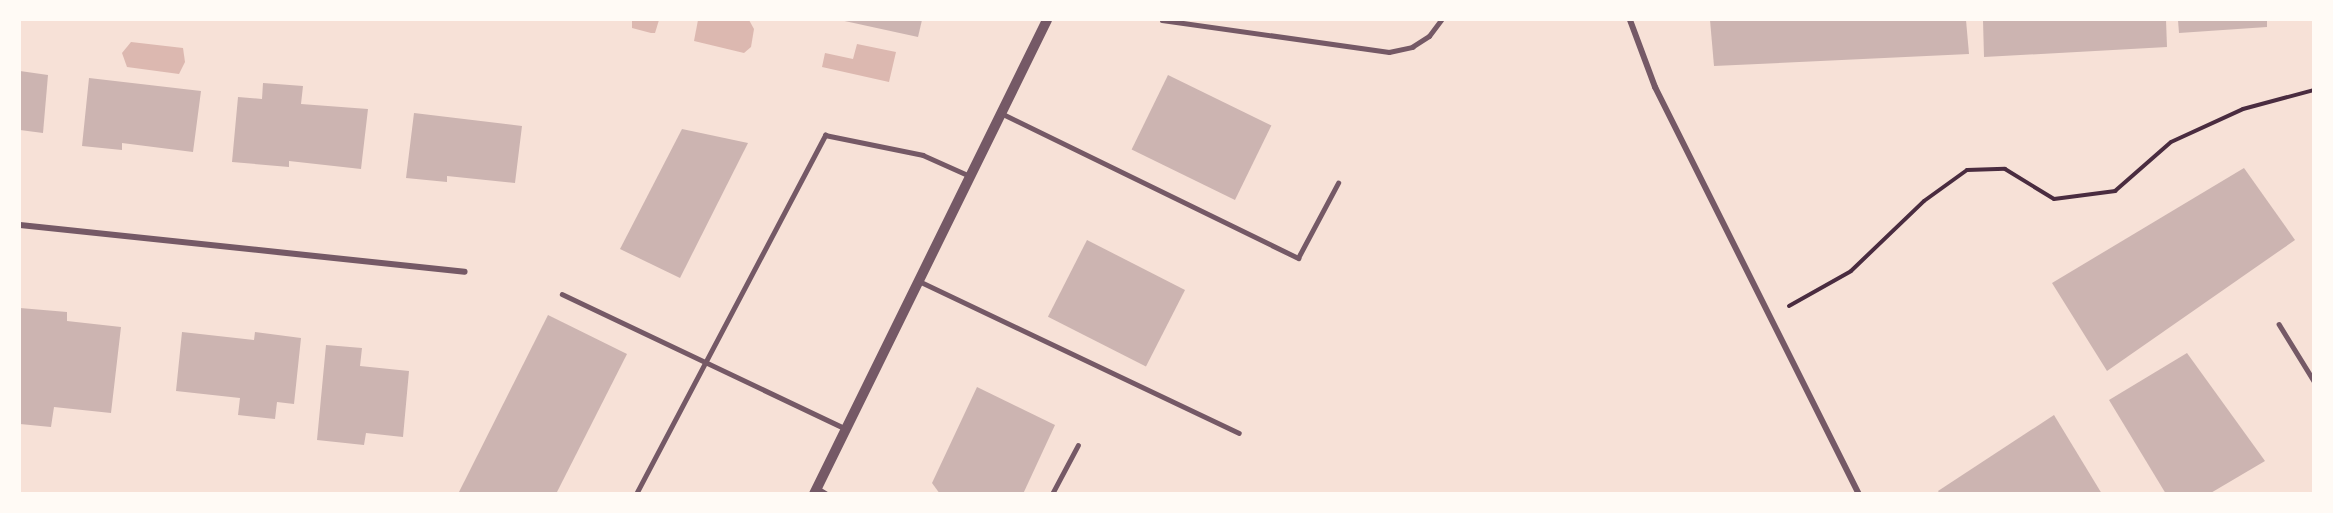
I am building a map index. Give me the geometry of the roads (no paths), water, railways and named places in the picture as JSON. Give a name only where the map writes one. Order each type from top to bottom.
[{"type":"street","points":[[820,492],[846,429],[1047,20]]},
{"type":"street","points":[[1630,20],[1655,87],[1859,494]]},
{"type":"street","points":[[20,225],[465,272]]},
{"type":"lane","points":[[1162,20],[1389,52],[1420,42],[1441,20]]},
{"type":"lane","points":[[1001,113],[1298,258],[1338,183]]},
{"type":"lane","points":[[636,494],[825,135],[923,155],[970,176]]},
{"type":"lane","points":[[919,281],[1239,433]]},
{"type":"lane","points":[[562,294],[846,429]]},
{"type":"lane","points":[[2279,324],[2313,381]]},
{"type":"lane","points":[[1052,494],[1078,445]]}]
